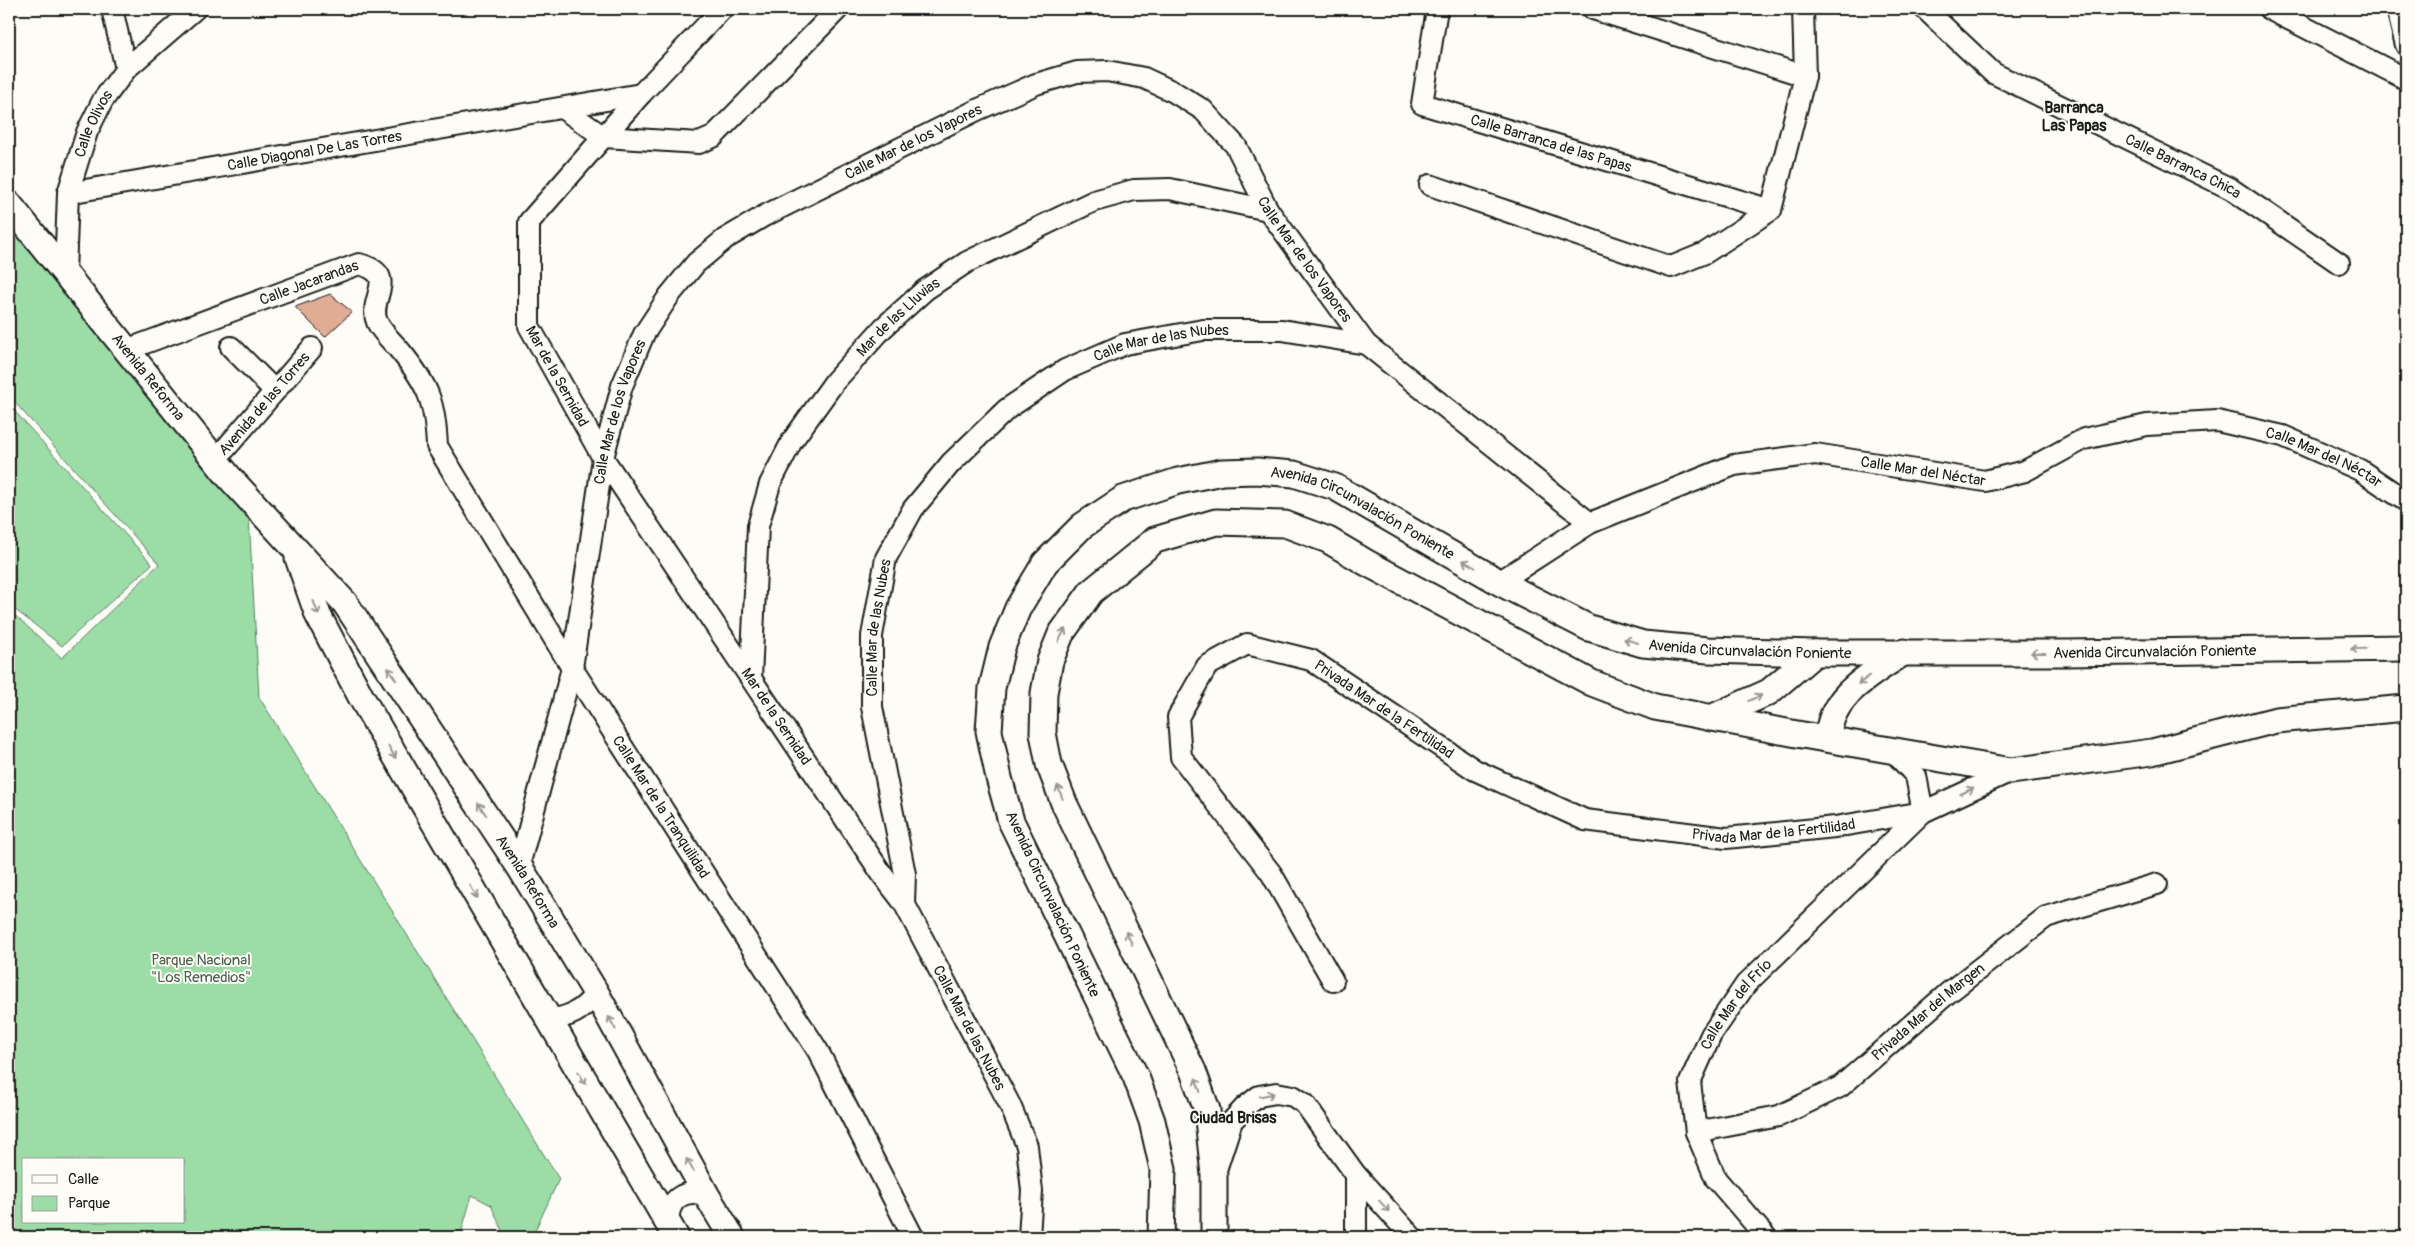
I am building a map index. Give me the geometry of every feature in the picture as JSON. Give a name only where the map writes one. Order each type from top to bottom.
[{"type":"main road","name":"Avenida Reforma","points":[[9,204],[214,458],[345,602],[519,866],[596,993],[732,1237]]},
{"type":"main road","name":"Avenida Circunvalación Poniente","points":[[1161,1237],[1163,1169],[1152,1120],[1136,1077],[1011,821],[989,731],[992,688],[1002,647],[1018,608],[1045,563],[1082,526],[1123,499],[1178,481],[1222,472],[1257,471],[1294,474],[1335,488],[1500,582],[1588,628],[1643,644],[1708,650],[1815,652],[2065,653],[2406,648]]},
{"type":"main road","points":[[1214,1237],[1214,1175],[1207,1110],[1193,1071],[1064,803],[1049,764],[1043,733],[1044,693],[1050,661],[1061,634],[1091,592],[1155,540],[1216,522],[1285,524],[1328,540],[1367,563],[1592,683],[1655,707],[2011,771],[2152,752],[2276,720],[2406,708]]},
{"type":"main road","name":"Avenida Reforma","points":[[294,546],[318,615],[361,697],[672,1231]]},
{"type":"main road","points":[[1711,718],[1768,692],[1815,652]]},
{"type":"main road","points":[[1828,739],[1828,725],[1834,711],[1844,696],[1904,652]]},
{"type":"street","points":[[112,9],[126,68]]},
{"type":"street","name":"Calle Olivos","points":[[65,274],[68,193],[88,132],[103,100],[126,68],[192,9]]},
{"type":"street","name":"Mar de la Sernidad","points":[[722,9],[641,94],[528,222],[529,326],[603,458],[884,877],[904,903]]},
{"type":"street","points":[[562,108],[604,136],[699,143],[713,137],[838,9]]},
{"type":"street","name":"Calle Barranca de las Papas","points":[[1437,9],[1422,104],[1772,210]]},
{"type":"street","points":[[1593,9],[1805,76]]},
{"type":"street","points":[[1430,185],[1671,266],[1706,253],[1772,210],[1805,76],[1803,9]]},
{"type":"street","name":"Calle Barranca Chica","points":[[1925,9],[1993,72],[2231,189],[2339,263]]},
{"type":"street","points":[[2269,9],[2406,79]]},
{"type":"street","points":[[2397,9],[2406,44]]},
{"type":"street","name":"Calle Mar de los Vapores","points":[[519,866],[572,668],[603,458],[622,386],[644,334],[669,296],[696,263],[724,239],[764,216],[976,110],[1036,84],[1077,72],[1106,71],[1144,78],[1174,92],[1203,110],[1236,146],[1268,210],[1366,344],[1590,523]]},
{"type":"street","name":"Calle Diagonal De Las Torres","points":[[68,193],[641,94]]},
{"type":"street","name":"Mar de las Lluvias","points":[[751,678],[758,526],[770,484],[792,441],[835,381],[883,328],[925,290],[966,262],[1094,200],[1134,190],[1170,189],[1268,210]]},
{"type":"street","name":"Calle Jacarandas","points":[[126,350],[359,264],[372,267],[380,275],[382,286],[374,312],[378,324],[420,374]]},
{"type":"street","name":"Calle Mar de las Nubes","points":[[1029,1237],[1032,1191],[1027,1146],[1010,1105],[904,903],[905,874],[872,707],[872,636],[886,558],[913,509],[951,463],[1007,409],[1065,370],[1125,344],[1203,330],[1282,330],[1366,344]]},
{"type":"street","points":[[231,347],[275,390]]},
{"type":"street","name":"Avenida de las Torres","points":[[214,458],[312,348]]},
{"type":"street","name":"Calle Mar de la Tranquilidad","points":[[420,374],[428,391],[436,421],[437,446],[572,668],[818,1051],[913,1237]]},
{"type":"street","name":"Calle Mar del Néctar","points":[[1500,582],[1590,523],[1734,465],[1815,454],[1985,481],[2025,472],[2084,439],[2147,425],[2217,421],[2283,436],[2360,470],[2406,500]]},
{"type":"street","name":"Privada Mar de la Fertilidad","points":[[1333,981],[1271,873],[1181,756],[1178,717],[1206,666],[1247,644],[1311,660],[1475,770],[1586,820],[1726,838],[1835,827],[1922,812]]},
{"type":"street","points":[[1892,750],[1916,776],[1922,812]]},
{"type":"street","name":"Calle Mar del Frío","points":[[1766,1237],[1716,1179],[1696,1132],[1690,1082],[1711,1034],[1746,984],[1922,812],[2011,771]]},
{"type":"street","name":"Privada Mar del Margen","points":[[1696,1132],[1779,1116],[1840,1087],[1948,994],[2046,917],[2157,884]]},
{"type":"street","points":[[548,1020],[574,1014],[589,1003],[596,993]]},
{"type":"street","points":[[1214,1175],[1232,1121],[1259,1096],[1276,1093],[1293,1096],[1305,1104],[1356,1175],[1412,1237]]},
{"type":"street","points":[[1356,1175],[1356,1237]]},
{"type":"street","points":[[672,1231],[668,1215],[671,1205],[678,1197],[693,1192],[708,1196]]},
{"type":"green space","name":"Parque Nacional \"Los Remedios\"","points":[[9,225],[249,517],[259,697],[559,1179],[532,1237],[505,1237],[491,1205],[472,1195],[460,1237],[9,1237],[9,610],[62,658],[159,564],[9,396]]},
{"type":"green space","points":[[9,405],[152,564],[62,646],[9,605]]},
{"type":"building","points":[[330,294],[352,312],[325,337],[295,307]]},
{"type":"district","name":"Barranca Las Papas","points":[[2074,116]]},
{"type":"district","name":"Ciudad Brisas","points":[[1233,1117]]}]
